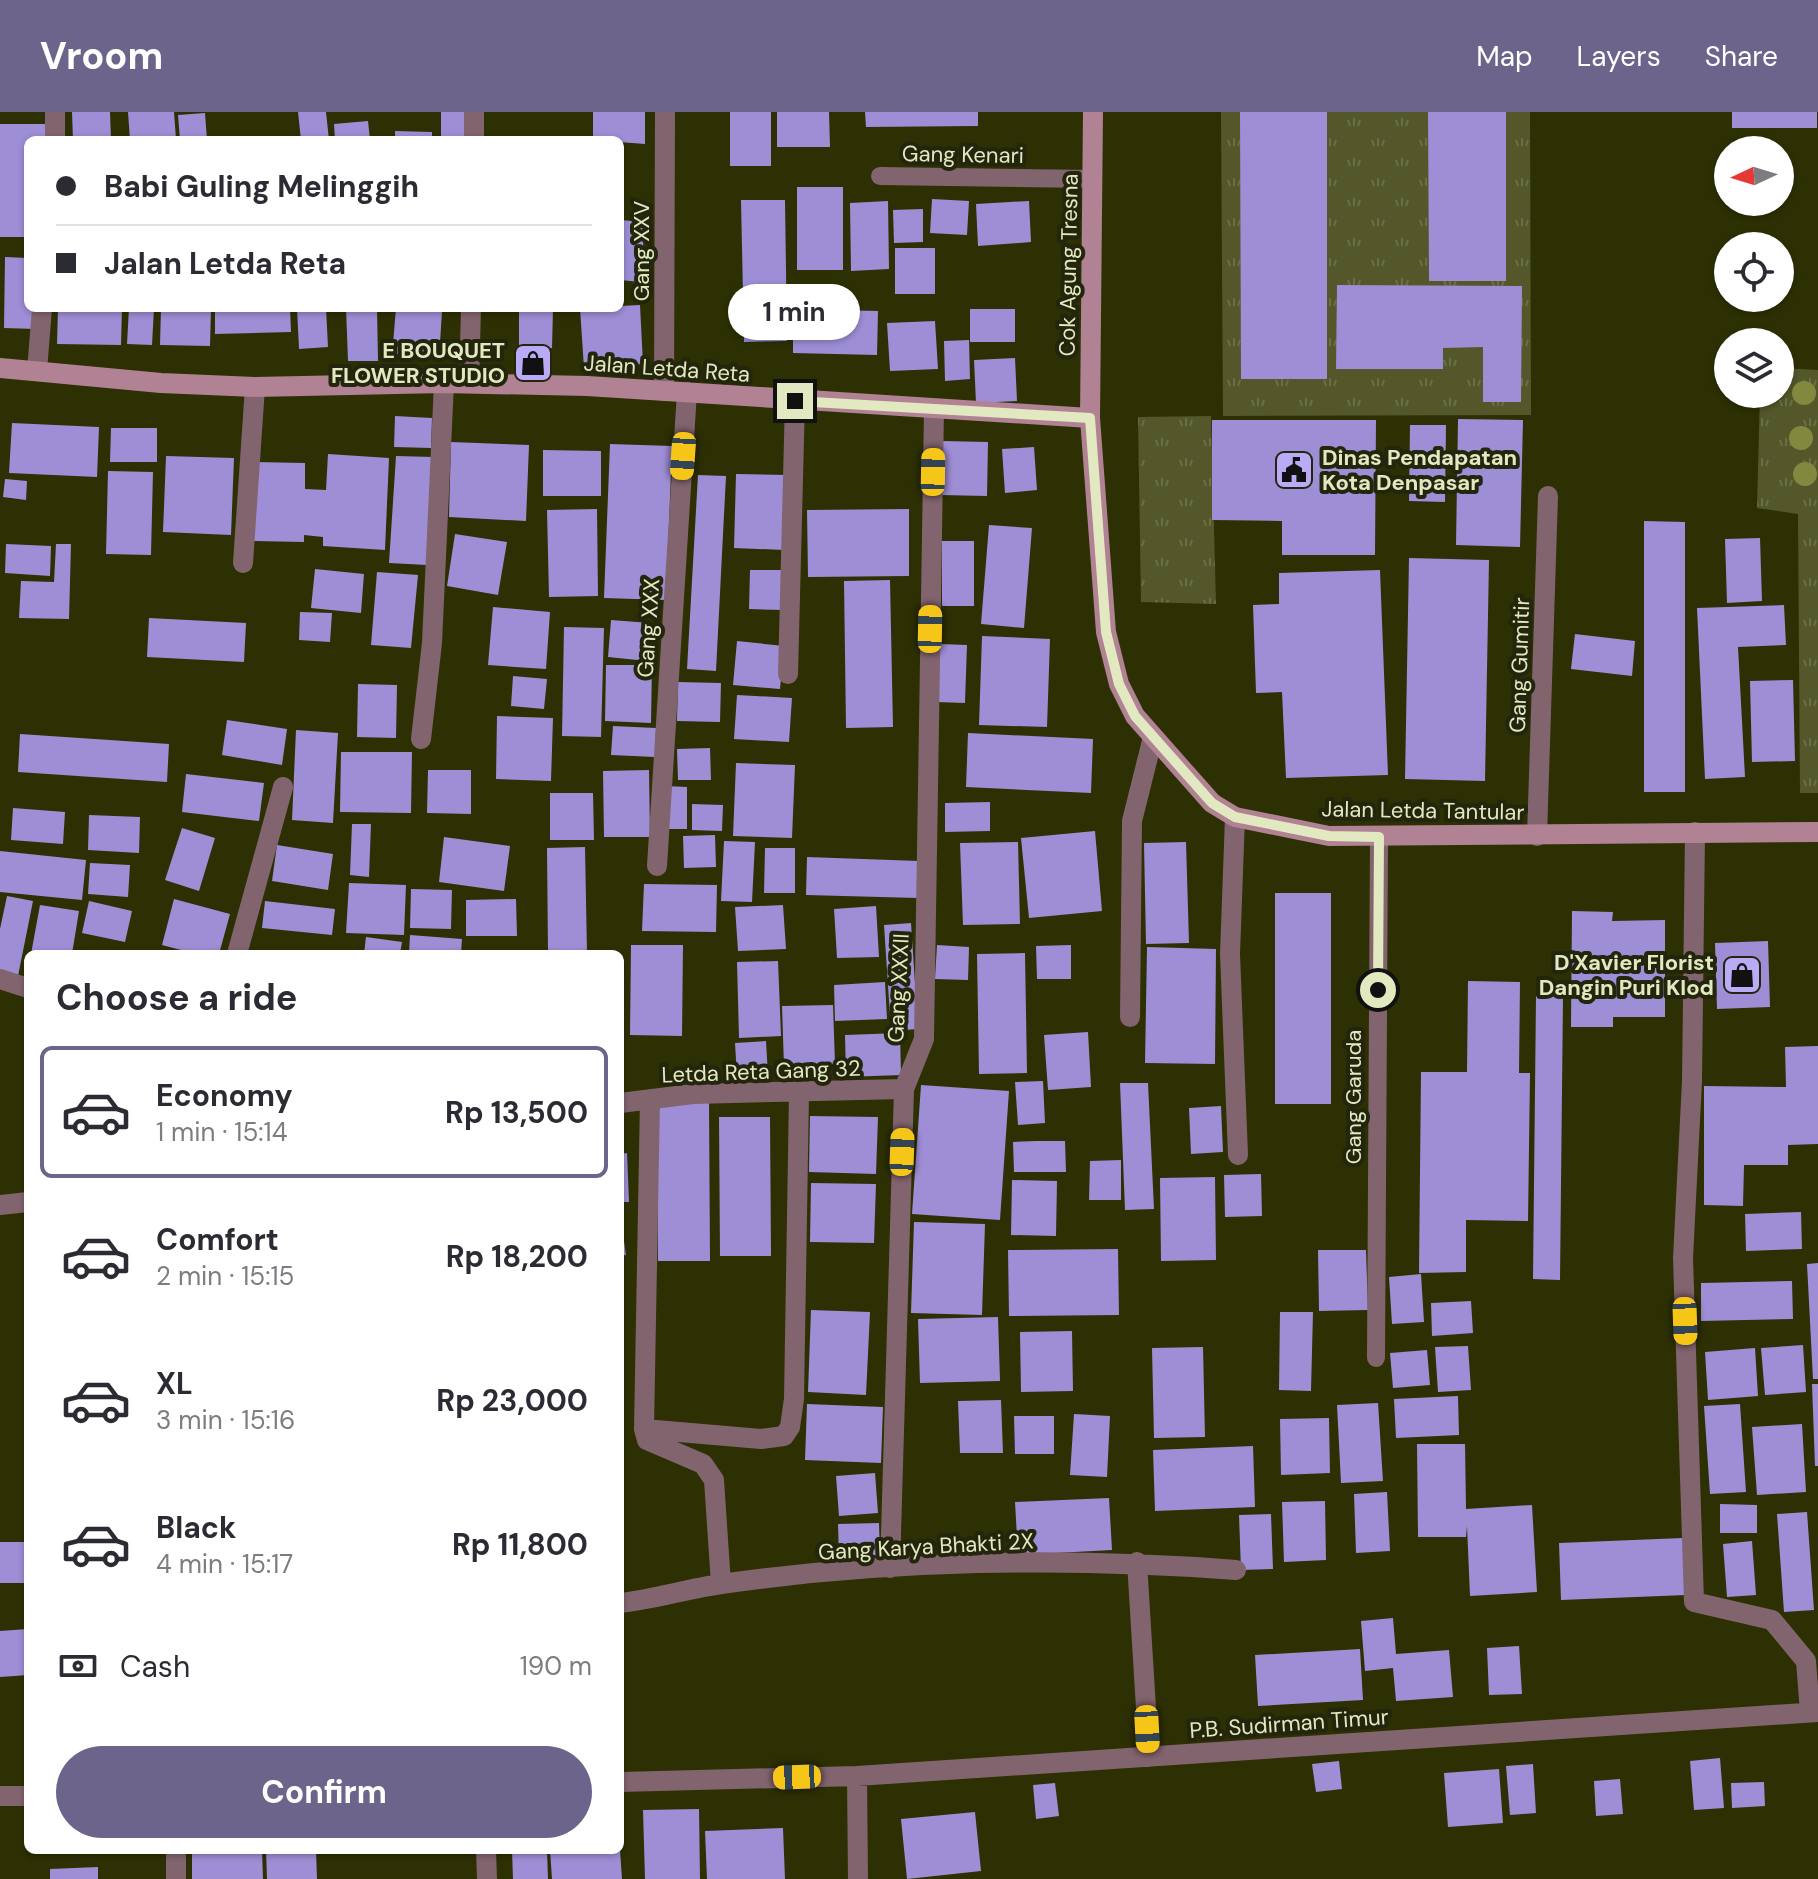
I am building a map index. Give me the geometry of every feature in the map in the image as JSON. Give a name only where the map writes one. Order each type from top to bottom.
[{"type":"main road","name":"Cok Agung Tresna","points":[[1090,418],[1093,112]]},
{"type":"main road","name":"Jalan Letda Reta","points":[[0,368],[161,383],[255,387],[469,383],[687,392],[1090,418]]},
{"type":"main road","name":"Jalan Letda Tantular","points":[[1090,418],[1106,632],[1119,684],[1135,716],[1153,737],[1212,803],[1235,817],[1329,836],[1818,832]]},
{"type":"street","points":[[55,112],[55,136]]},
{"type":"street","points":[[474,112],[474,136]]},
{"type":"street","name":"Gang XXV","points":[[664,391],[665,112]]},
{"type":"street","points":[[37,371],[42,312]]},
{"type":"street","points":[[469,383],[471,312]]},
{"type":"street","points":[[421,739],[432,643],[444,383]]},
{"type":"street","points":[[243,563],[255,387]]},
{"type":"street","name":"Gang XXX","points":[[657,866],[687,392]]},
{"type":"street","points":[[788,674],[795,401]]},
{"type":"street","name":"Gang XXXII","points":[[890,1568],[904,1089],[924,1039],[934,409]]},
{"type":"street","name":"Gang Gumitir","points":[[1537,836],[1548,496]]},
{"type":"street","points":[[1130,1017],[1132,821],[1153,737]]},
{"type":"street","points":[[238,950],[283,787]]},
{"type":"street","points":[[1235,817],[1230,954],[1238,1155]]},
{"type":"street","points":[[1695,832],[1692,1081],[1683,1258],[1694,1602],[1772,1620],[1806,1661],[1814,1712]]},
{"type":"street","points":[[0,979],[24,987]]},
{"type":"street","name":"Letda Reta Gang 32","points":[[624,1102],[693,1094],[904,1089]]},
{"type":"street","points":[[644,1429],[761,1439],[784,1436],[790,1427],[794,1399],[799,1093]]},
{"type":"street","points":[[650,1099],[644,1429],[647,1440],[703,1464],[714,1480],[721,1584]]},
{"type":"street","points":[[0,1205],[24,1202]]},
{"type":"street","points":[[1137,1562],[1149,1757]]},
{"type":"street","name":"Gang Karya Bhakti 2X","points":[[624,1602],[721,1584],[890,1568],[1137,1562],[1236,1570]]},
{"type":"street","name":"P.B. Sudirman Timur","points":[[624,1782],[857,1776],[1814,1712]]},
{"type":"street","points":[[857,1776],[858,1879]]},
{"type":"street","points":[[0,1796],[24,1796]]},
{"type":"street","points":[[176,1854],[176,1879]]},
{"type":"street","points":[[486,1854],[487,1879]]},
{"type":"lane","name":"Gang Kenari","points":[[880,176],[1093,179]]},
{"type":"lane","name":"Gang Garuda","points":[[1376,1358],[1379,837]]},
{"type":"green space","points":[[1221,112],[1530,112],[1531,415],[1223,416]]},
{"type":"green space","points":[[1794,369],[1818,370],[1818,793],[1800,793],[1798,514],[1757,508],[1760,408],[1794,408]]},
{"type":"green space","points":[[1211,416],[1216,604],[1141,602],[1138,417]]},
{"type":"building","points":[[72,112],[110,112],[111,136],[73,136]]},
{"type":"building","points":[[128,112],[174,112],[176,136],[130,136]]},
{"type":"building","points":[[298,112],[326,112],[329,136],[301,136]]},
{"type":"building","points":[[441,112],[471,112],[470,136],[441,136]]},
{"type":"building","points":[[593,112],[645,112],[645,144],[624,142],[624,136],[593,136]]},
{"type":"building","points":[[730,112],[771,112],[771,166],[730,166]]},
{"type":"building","points":[[777,112],[829,112],[830,147],[777,147]]},
{"type":"building","points":[[865,112],[978,112],[978,126],[866,127]]},
{"type":"building","points":[[1240,112],[1327,112],[1327,379],[1241,379]]},
{"type":"building","points":[[1428,112],[1506,112],[1506,281],[1429,281]]},
{"type":"building","points":[[1732,112],[1817,112],[1817,128],[1732,128]]},
{"type":"building","points":[[205,113],[207,136],[180,136],[178,115]]},
{"type":"building","points":[[368,121],[370,136],[335,136],[334,124]]},
{"type":"building","points":[[0,124],[51,124],[51,136],[24,136],[24,237],[0,237]]},
{"type":"building","points":[[395,131],[432,132],[432,136],[395,136]]},
{"type":"building","points":[[797,187],[843,187],[843,270],[797,270]]},
{"type":"building","points":[[932,199],[969,201],[967,235],[930,233]]},
{"type":"building","points":[[741,200],[785,200],[787,341],[744,342]]},
{"type":"building","points":[[888,201],[889,269],[851,271],[850,203]]},
{"type":"building","points":[[1029,201],[1031,242],[978,246],[976,204]]},
{"type":"building","points":[[923,209],[923,242],[894,243],[893,210]]},
{"type":"building","points":[[624,220],[645,222],[640,282],[624,280]]},
{"type":"building","points":[[895,248],[935,248],[935,294],[895,294]]},
{"type":"building","points":[[5,257],[24,258],[24,312],[35,312],[35,329],[4,328]]},
{"type":"building","points":[[1337,285],[1522,286],[1521,402],[1483,402],[1483,347],[1443,348],[1443,369],[1336,369]]},
{"type":"building","points":[[640,305],[643,364],[584,368],[580,312],[624,312],[624,306]]},
{"type":"building","points":[[793,309],[878,311],[877,355],[793,353]]},
{"type":"building","points":[[970,309],[1015,309],[1015,342],[970,342]]},
{"type":"building","points":[[58,312],[122,312],[121,345],[57,344]]},
{"type":"building","points":[[129,312],[154,312],[152,345],[127,344]]},
{"type":"building","points":[[161,312],[211,312],[210,346],[160,345]]},
{"type":"building","points":[[215,312],[290,312],[291,332],[215,334]]},
{"type":"building","points":[[297,312],[326,312],[328,347],[299,349]]},
{"type":"building","points":[[346,312],[377,312],[378,361],[348,361]]},
{"type":"building","points":[[396,312],[442,312],[439,359],[392,356]]},
{"type":"building","points":[[519,312],[553,312],[552,348],[519,347]]},
{"type":"building","points":[[935,321],[938,369],[890,371],[887,323]]},
{"type":"building","points":[[969,340],[970,379],[945,381],[944,341]]},
{"type":"building","points":[[1015,358],[1017,401],[976,403],[974,360]]},
{"type":"building","points":[[395,416],[432,418],[431,448],[394,447]]},
{"type":"building","points":[[1458,419],[1523,420],[1520,547],[1456,545]]},
{"type":"building","name":"Dinas Pendapatan Kota Denpasar","points":[[1212,420],[1376,420],[1375,555],[1282,555],[1282,521],[1212,520]]},
{"type":"building","points":[[12,423],[99,427],[97,477],[9,473]]},
{"type":"building","points":[[1410,425],[1446,425],[1445,502],[1409,501]]},
{"type":"building","points":[[111,428],[157,428],[157,462],[110,462]]},
{"type":"building","points":[[942,441],[988,442],[987,496],[941,495]]},
{"type":"building","points":[[451,442],[529,445],[526,521],[449,517]]},
{"type":"building","points":[[610,444],[672,446],[666,600],[604,598]]},
{"type":"building","points":[[1034,447],[1037,490],[1005,493],[1002,449]]},
{"type":"building","points":[[543,450],[601,451],[601,496],[543,496]]},
{"type":"building","points":[[328,454],[389,458],[385,550],[323,546],[323,537],[304,535],[304,542],[252,541],[254,462],[305,463],[305,489],[326,490]]},
{"type":"building","points":[[166,456],[234,458],[231,535],[163,532]]},
{"type":"building","points":[[396,456],[434,457],[427,565],[389,563]]},
{"type":"building","points":[[108,471],[153,472],[151,555],[106,554]]},
{"type":"building","points":[[736,474],[787,475],[785,550],[734,548]]},
{"type":"building","points":[[698,475],[726,476],[716,671],[687,669]]},
{"type":"building","points":[[5,479],[27,481],[26,500],[3,497]]},
{"type":"building","points":[[597,509],[598,596],[549,597],[547,510]]},
{"type":"building","points":[[909,509],[909,576],[808,577],[807,510]]},
{"type":"building","points":[[1644,521],[1685,522],[1685,792],[1644,792]]},
{"type":"building","points":[[989,525],[1032,528],[1024,628],[981,624]]},
{"type":"building","points":[[455,534],[507,542],[498,595],[447,586]]},
{"type":"building","points":[[1760,538],[1762,601],[1727,603],[1725,539]]},
{"type":"building","points":[[942,541],[974,541],[974,606],[942,606]]},
{"type":"building","points":[[6,544],[51,546],[50,576],[5,573]]},
{"type":"building","points":[[56,544],[71,544],[69,619],[19,618],[21,581],[54,582]]},
{"type":"building","points":[[1409,558],[1489,560],[1485,781],[1405,779]]},
{"type":"building","points":[[315,569],[364,574],[361,613],[311,608]]},
{"type":"building","points":[[750,570],[783,570],[783,610],[749,609]]},
{"type":"building","points":[[1380,570],[1388,775],[1286,778],[1282,692],[1256,693],[1253,605],[1279,604],[1279,573]]},
{"type":"building","points":[[377,572],[418,575],[411,648],[371,645]]},
{"type":"building","points":[[890,580],[893,727],[846,728],[844,581]]},
{"type":"building","points":[[1784,605],[1786,645],[1738,647],[1745,777],[1705,779],[1697,608]]},
{"type":"building","points":[[493,607],[550,612],[546,669],[488,665]]},
{"type":"building","points":[[300,612],[332,613],[330,642],[299,640]]},
{"type":"building","points":[[149,618],[246,623],[244,662],[147,657]]},
{"type":"building","points":[[611,620],[650,623],[647,661],[608,657]]},
{"type":"building","points":[[564,627],[604,628],[601,737],[562,736]]},
{"type":"building","points":[[1575,634],[1635,641],[1632,676],[1571,669]]},
{"type":"building","points":[[982,636],[1050,639],[1047,727],[979,725]]},
{"type":"building","points":[[737,641],[784,646],[780,689],[733,685]]},
{"type":"building","points":[[939,644],[967,645],[965,703],[936,702]]},
{"type":"building","points":[[606,665],[652,665],[651,723],[605,721]]},
{"type":"building","points":[[513,676],[547,679],[544,709],[511,706]]},
{"type":"building","points":[[1793,680],[1795,761],[1752,762],[1750,681]]},
{"type":"building","points":[[678,682],[721,683],[720,722],[677,721]]},
{"type":"building","points":[[358,684],[397,685],[396,738],[357,737]]},
{"type":"building","points":[[737,695],[792,698],[789,742],[734,739]]},
{"type":"building","points":[[497,716],[553,718],[551,781],[496,779]]},
{"type":"building","points":[[227,720],[287,729],[282,765],[222,755]]},
{"type":"building","points":[[613,726],[656,728],[655,757],[611,755]]},
{"type":"building","points":[[296,730],[338,733],[333,823],[292,820]]},
{"type":"building","points":[[968,733],[1093,739],[1091,793],[966,787]]},
{"type":"building","points":[[20,734],[169,744],[167,782],[18,772]]},
{"type":"building","points":[[710,748],[711,780],[678,780],[677,749]]},
{"type":"building","points":[[341,752],[412,752],[411,813],[340,812]]},
{"type":"building","points":[[736,763],[795,765],[792,838],[733,836]]},
{"type":"building","points":[[428,770],[471,770],[471,814],[427,813]]},
{"type":"building","points":[[649,770],[650,837],[604,837],[603,771]]},
{"type":"building","points":[[186,774],[264,783],[259,821],[182,812]]},
{"type":"building","points":[[665,786],[687,787],[687,829],[665,829]]},
{"type":"building","points":[[550,793],[593,793],[594,840],[550,840]]},
{"type":"building","points":[[990,802],[990,831],[945,832],[945,803]]},
{"type":"building","points":[[692,804],[723,805],[722,831],[692,830]]},
{"type":"building","points":[[13,808],[65,812],[63,844],[11,840]]},
{"type":"building","points":[[89,815],[140,817],[139,853],[88,850]]},
{"type":"building","points":[[352,824],[371,824],[369,877],[350,875]]},
{"type":"building","points":[[182,828],[215,838],[199,891],[165,880]]},
{"type":"building","points":[[1095,831],[1102,911],[1029,918],[1021,838]]},
{"type":"building","points":[[715,835],[716,867],[684,868],[683,836]]},
{"type":"building","points":[[444,837],[510,846],[504,891],[439,882]]},
{"type":"building","points":[[724,841],[755,842],[752,902],[721,901]]},
{"type":"building","points":[[1018,842],[1020,924],[963,925],[960,843]]},
{"type":"building","points":[[1186,842],[1189,943],[1146,944],[1144,843]]},
{"type":"building","points":[[277,845],[333,854],[328,890],[272,881]]},
{"type":"building","points":[[585,847],[587,950],[548,950],[547,848]]},
{"type":"building","points":[[765,848],[795,848],[795,893],[764,893]]},
{"type":"building","points":[[0,851],[86,860],[82,900],[0,892]]},
{"type":"building","points":[[807,857],[919,861],[918,898],[806,895]]},
{"type":"building","points":[[90,863],[130,865],[128,897],[88,894]]},
{"type":"building","points":[[349,883],[406,885],[404,935],[346,933]]},
{"type":"building","points":[[644,884],[717,885],[716,932],[642,931]]},
{"type":"building","points":[[411,889],[452,890],[451,929],[410,928]]},
{"type":"building","points":[[1275,893],[1331,893],[1331,1104],[1275,1104]]},
{"type":"building","points":[[7,896],[33,901],[17,981],[0,977],[0,929]]},
{"type":"building","points":[[174,899],[230,914],[220,950],[181,950],[162,945]]},
{"type":"building","points":[[516,899],[517,936],[466,936],[466,900]]},
{"type":"building","points":[[89,901],[132,911],[125,942],[82,933]]},
{"type":"building","points":[[265,901],[335,909],[332,935],[262,928]]},
{"type":"building","points":[[40,905],[79,911],[73,950],[32,950]]},
{"type":"building","points":[[783,905],[786,949],[738,951],[735,907]]},
{"type":"building","points":[[876,906],[879,957],[837,958],[834,909]]},
{"type":"building","points":[[1572,911],[1613,912],[1612,921],[1665,920],[1665,1017],[1613,1017],[1613,1027],[1571,1027]]},
{"type":"building","points":[[911,923],[918,1029],[891,1031],[884,925]]},
{"type":"building","points":[[410,935],[462,939],[461,950],[409,950]]},
{"type":"building","points":[[366,937],[402,942],[401,950],[364,950]]},
{"type":"building","name":"D'Xavier Florist Dangin Puri Klod","points":[[1768,941],[1770,1007],[1717,1009],[1715,943]]},
{"type":"building","points":[[631,945],[683,945],[682,1036],[630,1035]]},
{"type":"building","points":[[937,945],[969,947],[968,980],[935,979]]},
{"type":"building","points":[[1071,945],[1071,979],[1037,979],[1036,946]]},
{"type":"building","points":[[1147,947],[1216,949],[1215,1064],[1145,1063]]},
{"type":"building","points":[[1025,953],[1027,1073],[979,1074],[977,954]]},
{"type":"building","points":[[778,961],[781,1036],[739,1038],[737,962]]},
{"type":"building","points":[[1468,981],[1520,982],[1519,1073],[1530,1073],[1528,1221],[1466,1220],[1466,1272],[1419,1273],[1421,1072],[1467,1072]]},
{"type":"building","points":[[885,982],[887,1019],[835,1021],[834,985]]},
{"type":"building","points":[[1536,996],[1563,996],[1560,1280],[1533,1279]]},
{"type":"building","points":[[833,1005],[835,1064],[784,1066],[782,1006]]},
{"type":"building","points":[[1088,1032],[1091,1087],[1048,1090],[1044,1035]]},
{"type":"building","points":[[900,1033],[901,1075],[846,1077],[845,1035]]},
{"type":"building","points":[[766,1041],[768,1076],[737,1077],[735,1043]]},
{"type":"building","points":[[1818,1046],[1818,1144],[1788,1145],[1788,1165],[1744,1165],[1743,1206],[1704,1205],[1704,1086],[1786,1087],[1785,1047]]},
{"type":"building","points":[[1043,1081],[1045,1123],[1018,1125],[1015,1082]]},
{"type":"building","points":[[1120,1083],[1148,1083],[1154,1209],[1125,1210]]},
{"type":"building","points":[[921,1085],[1009,1091],[1000,1220],[912,1214]]},
{"type":"building","points":[[709,1100],[710,1261],[658,1261],[657,1101]]},
{"type":"building","points":[[1221,1106],[1223,1152],[1191,1154],[1189,1108]]},
{"type":"building","points":[[810,1116],[878,1117],[876,1174],[809,1172]]},
{"type":"building","points":[[719,1117],[770,1117],[771,1256],[720,1256]]},
{"type":"building","points":[[1065,1141],[1066,1172],[1014,1172],[1013,1142]]},
{"type":"building","points":[[624,1153],[627,1153],[629,1202],[624,1202]]},
{"type":"building","points":[[1121,1160],[1121,1200],[1089,1200],[1090,1161]]},
{"type":"building","points":[[1261,1174],[1262,1216],[1225,1217],[1224,1175]]},
{"type":"building","points":[[1215,1177],[1216,1260],[1161,1261],[1160,1178]]},
{"type":"building","points":[[1012,1180],[1057,1181],[1056,1236],[1011,1235]]},
{"type":"building","points":[[811,1183],[876,1184],[874,1243],[810,1242]]},
{"type":"building","points":[[1801,1212],[1802,1249],[1746,1251],[1745,1214]]},
{"type":"building","points":[[914,1222],[985,1224],[982,1315],[911,1313]]},
{"type":"building","points":[[1118,1249],[1119,1315],[1009,1316],[1008,1250]]},
{"type":"building","points":[[1318,1250],[1366,1250],[1368,1310],[1319,1311]]},
{"type":"building","points":[[1818,1263],[1818,1379],[1813,1379],[1807,1264]]},
{"type":"building","points":[[1421,1274],[1424,1322],[1392,1324],[1389,1277]]},
{"type":"building","points":[[1792,1281],[1793,1319],[1701,1321],[1701,1283]]},
{"type":"building","points":[[1471,1301],[1473,1333],[1432,1336],[1431,1303]]},
{"type":"building","points":[[811,1310],[870,1312],[866,1395],[808,1392]]},
{"type":"building","points":[[1280,1312],[1313,1312],[1311,1391],[1279,1390]]},
{"type":"building","points":[[998,1317],[1000,1381],[920,1383],[918,1319]]},
{"type":"building","points":[[1072,1331],[1073,1391],[1021,1392],[1020,1332]]},
{"type":"building","points":[[1803,1345],[1806,1392],[1765,1395],[1761,1348]]},
{"type":"building","points":[[1468,1346],[1471,1390],[1438,1392],[1435,1347]]},
{"type":"building","points":[[1203,1347],[1205,1437],[1154,1438],[1152,1348]]},
{"type":"building","points":[[1755,1348],[1758,1396],[1708,1400],[1705,1352]]},
{"type":"building","points":[[1427,1350],[1430,1385],[1393,1388],[1390,1353]]},
{"type":"building","points":[[1812,1384],[1818,1384],[1818,1466],[1815,1466]]},
{"type":"building","points":[[1458,1396],[1459,1435],[1396,1438],[1394,1399]]},
{"type":"building","points":[[1001,1400],[1003,1453],[960,1453],[958,1401]]},
{"type":"building","points":[[1378,1403],[1383,1481],[1341,1483],[1337,1405]]},
{"type":"building","points":[[807,1404],[883,1407],[881,1463],[805,1460]]},
{"type":"building","points":[[1740,1404],[1746,1492],[1710,1494],[1704,1406]]},
{"type":"building","points":[[1074,1414],[1110,1416],[1107,1477],[1070,1475]]},
{"type":"building","points":[[1014,1416],[1054,1416],[1054,1454],[1015,1454]]},
{"type":"building","points":[[1329,1418],[1330,1473],[1281,1475],[1280,1419]]},
{"type":"building","points":[[1802,1424],[1806,1492],[1757,1495],[1752,1427]]},
{"type":"building","points":[[1417,1444],[1465,1444],[1466,1509],[1532,1505],[1537,1592],[1470,1596],[1467,1526],[1466,1537],[1418,1537]]},
{"type":"building","points":[[1253,1446],[1255,1507],[1155,1511],[1153,1450]]},
{"type":"building","points":[[875,1473],[878,1513],[839,1516],[836,1476]]},
{"type":"building","points":[[1387,1492],[1390,1551],[1356,1553],[1354,1494]]},
{"type":"building","points":[[1109,1498],[1112,1550],[1018,1555],[1015,1502]]},
{"type":"building","points":[[1325,1501],[1326,1560],[1284,1562],[1282,1502]]},
{"type":"building","points":[[1720,1504],[1757,1505],[1757,1533],[1720,1533]]},
{"type":"building","points":[[1807,1512],[1814,1610],[1784,1612],[1777,1514]]},
{"type":"building","points":[[1271,1514],[1273,1569],[1241,1570],[1239,1515]]},
{"type":"building","points":[[879,1523],[880,1555],[839,1556],[838,1524]]},
{"type":"building","points":[[1683,1538],[1686,1595],[1561,1600],[1559,1543]]},
{"type":"building","points":[[1752,1541],[1756,1595],[1727,1597],[1723,1544]]},
{"type":"building","points":[[0,1542],[24,1542],[24,1583],[0,1583]]},
{"type":"building","points":[[1393,1618],[1396,1654],[1449,1650],[1453,1697],[1396,1701],[1393,1668],[1365,1671],[1361,1621]]},
{"type":"building","points":[[24,1629],[24,1675],[0,1677],[0,1631]]},
{"type":"building","points":[[1519,1646],[1522,1694],[1489,1695],[1487,1648]]},
{"type":"building","points":[[1360,1649],[1363,1700],[1258,1706],[1255,1655]]},
{"type":"building","points":[[1720,1758],[1724,1808],[1694,1810],[1690,1761]]},
{"type":"building","points":[[1339,1761],[1342,1789],[1316,1792],[1312,1764]]},
{"type":"building","points":[[1533,1764],[1536,1813],[1510,1815],[1506,1766]]},
{"type":"building","points":[[1499,1769],[1503,1823],[1448,1827],[1444,1773]]},
{"type":"building","points":[[1620,1779],[1623,1814],[1596,1816],[1594,1781]]},
{"type":"building","points":[[1764,1782],[1765,1806],[1732,1808],[1731,1783]]},
{"type":"building","points":[[1055,1783],[1059,1816],[1036,1819],[1033,1785]]},
{"type":"building","points":[[699,1809],[700,1879],[645,1879],[643,1810]]},
{"type":"building","points":[[975,1812],[981,1871],[907,1879],[901,1819]]},
{"type":"building","points":[[783,1828],[785,1879],[707,1879],[705,1831]]},
{"type":"building","points":[[192,1854],[262,1854],[263,1879],[192,1879]]},
{"type":"building","points":[[266,1854],[316,1854],[317,1879],[267,1879]]},
{"type":"building","points":[[512,1854],[547,1854],[548,1879],[513,1879]]},
{"type":"building","points":[[550,1854],[620,1854],[622,1879],[552,1879]]},
{"type":"building","points":[[98,1867],[98,1879],[50,1879],[50,1869]]},
{"type":"place","name":"E BOUQUET FLOWER STUDIO","points":[[533,363]]},
{"type":"place","name":"Dinas Pendapatan Kota Denpasar","points":[[1294,470]]},
{"type":"place","name":"D'Xavier Florist Dangin Puri Klod","points":[[1742,975]]},
{"type":"route","points":[[795,401],[1090,418],[1106,632],[1119,684],[1135,716],[1212,803],[1235,817],[1329,836],[1379,837],[1378,990]]}]
